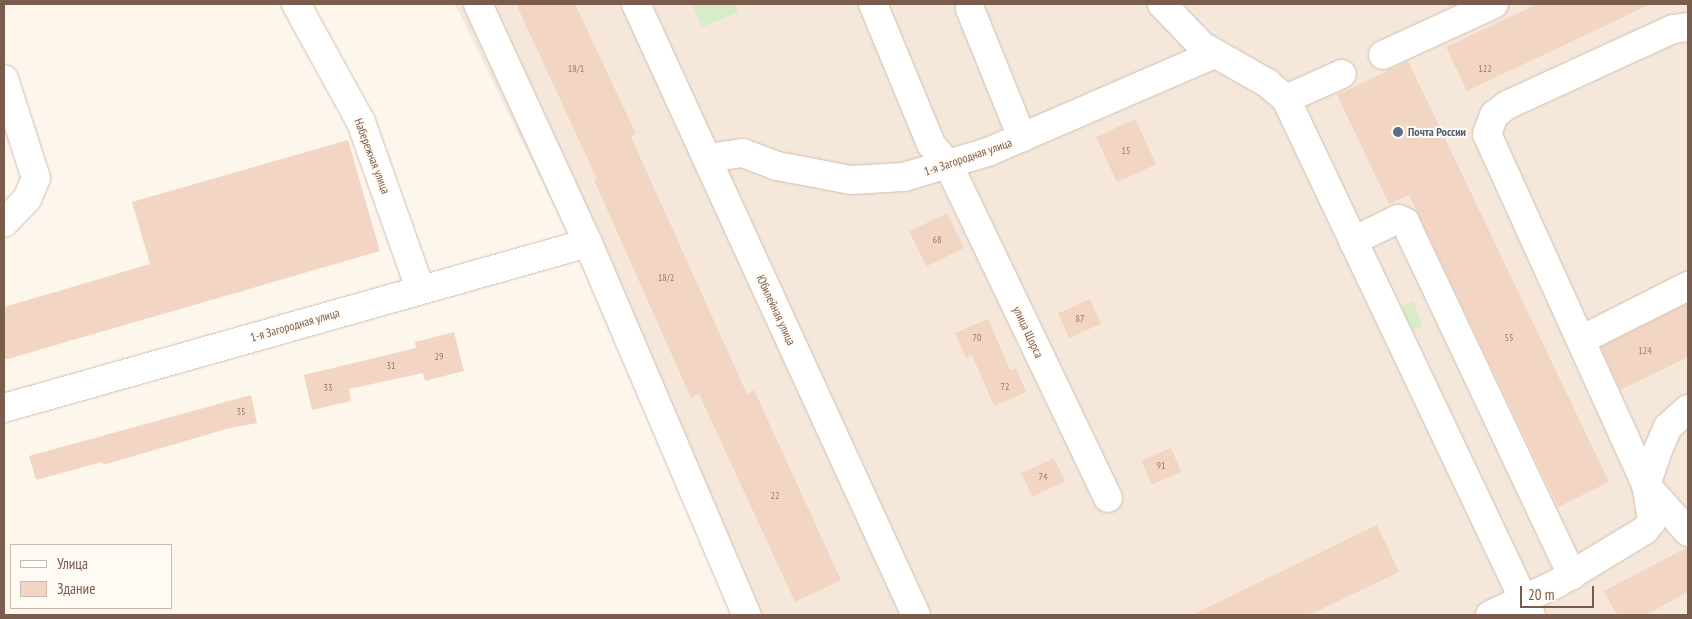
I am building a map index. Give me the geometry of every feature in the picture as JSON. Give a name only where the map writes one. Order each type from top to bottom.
[{"type":"street","name":"Набережная улица","points":[[296,4],[360,122],[420,289]]},
{"type":"street","points":[[478,4],[588,243],[747,615]]},
{"type":"street","name":"Юбилейная улица","points":[[636,4],[916,615]]},
{"type":"street","name":"улица Щорса","points":[[873,4],[931,144],[949,166],[1108,498]]},
{"type":"street","points":[[1162,4],[1202,46],[1267,83],[1286,100],[1527,607]]},
{"type":"street","points":[[1382,55],[1494,4]]},
{"type":"street","points":[[970,9],[1022,138]]},
{"type":"street","points":[[1490,615],[1527,607],[1572,575],[1645,530],[1652,521],[1646,485],[1488,134],[1494,115],[1507,106],[1673,29],[1688,28]]},
{"type":"street","name":"1-я Загородная улица","points":[[707,158],[744,153],[777,166],[851,180],[904,177],[949,166],[1022,138],[1215,54]]},
{"type":"street","points":[[1286,100],[1342,74]]},
{"type":"street","points":[[4,79],[36,178],[27,199],[4,223]]},
{"type":"street","points":[[1353,241],[1398,219],[1405,222],[1572,575]]},
{"type":"street","name":"1-я Загородная улица","points":[[4,408],[588,243]]},
{"type":"street","points":[[1581,340],[1688,286]]},
{"type":"street","points":[[1646,485],[1668,427],[1688,410]]},
{"type":"street","points":[[1646,485],[1688,532]]},
{"type":"shaded area","points":[[455,4],[1688,4],[1688,615],[754,615]]},
{"type":"green space","points":[[692,4],[735,4],[738,12],[702,27]]},
{"type":"green space","points":[[1413,301],[1423,326],[1406,333],[1396,308]]},
{"type":"building","points":[[516,4],[575,4],[636,134],[631,137],[747,394],[754,390],[841,580],[795,602],[699,394],[691,398],[594,180],[597,179]]},
{"type":"building","points":[[1537,4],[1651,4],[1467,91],[1446,47]]},
{"type":"building","points":[[1408,61],[1609,482],[1558,507],[1409,195],[1389,204],[1337,95]]},
{"type":"building","points":[[1135,119],[1156,164],[1117,182],[1096,137]]},
{"type":"building","points":[[348,140],[380,251],[4,360],[4,307],[150,264],[132,202]]},
{"type":"building","points":[[947,213],[964,248],[926,266],[909,231]]},
{"type":"building","points":[[1090,299],[1101,324],[1069,338],[1058,313]]},
{"type":"building","points":[[1688,303],[1688,357],[1620,390],[1601,347]]},
{"type":"building","points":[[988,319],[1010,370],[1016,368],[1026,392],[994,406],[972,355],[966,358],[955,333]]},
{"type":"building","points":[[454,332],[464,371],[425,381],[423,373],[349,389],[351,401],[312,410],[304,375],[416,348],[415,342]]},
{"type":"building","points":[[251,395],[257,423],[230,428],[103,465],[102,462],[36,480],[29,456]]},
{"type":"building","points":[[1171,448],[1181,472],[1152,484],[1142,461]]},
{"type":"building","points":[[1054,458],[1065,482],[1032,497],[1021,473]]},
{"type":"building","points":[[1377,525],[1399,572],[1309,615],[1192,615]]},
{"type":"building","points":[[1688,547],[1688,592],[1646,615],[1617,615],[1604,591]]},
{"type":"place","name":"Почта России","points":[[1398,132]]}]
